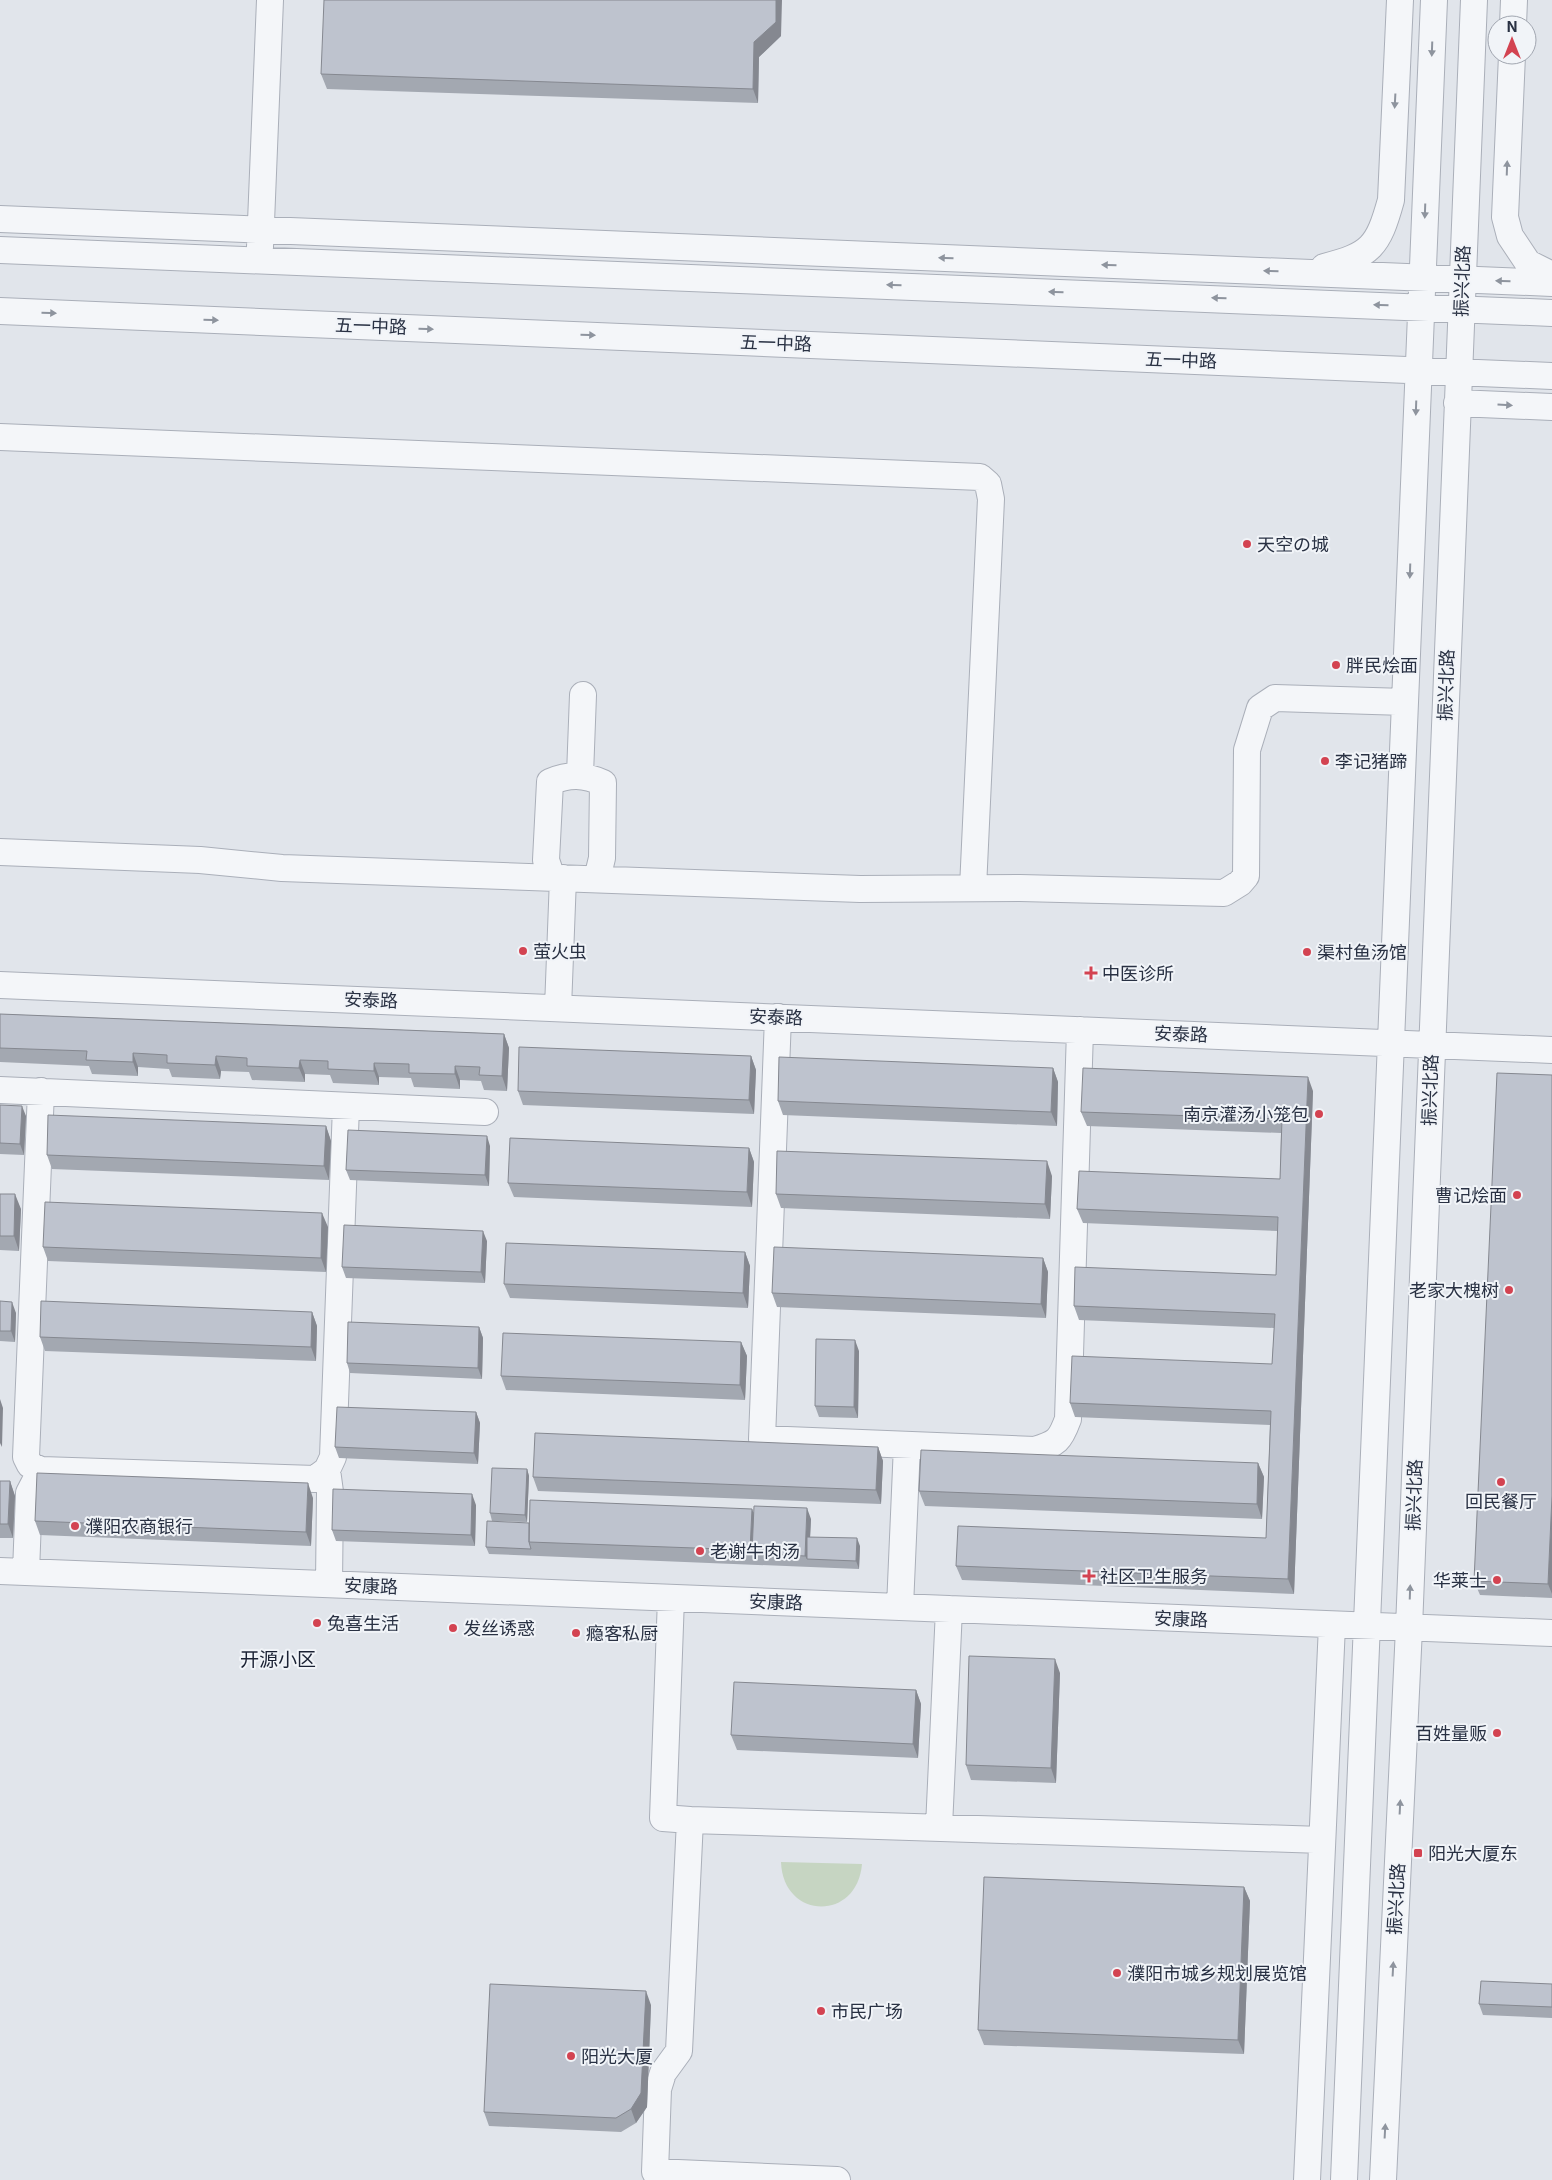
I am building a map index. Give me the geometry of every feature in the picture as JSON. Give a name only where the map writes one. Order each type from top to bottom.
[{"type":"street","points":[[260,259],[270,0]]},
{"type":"street","points":[[1302,273],[1364,254],[1383,231],[1391,200],[1400,0]]},
{"type":"street","points":[[1344,2180],[1434,0]]},
{"type":"street","name":"振兴北路","points":[[1383,2180],[1408,1628],[1474,0]]},
{"type":"street","points":[[1513,15],[1514,0]]},
{"type":"street","points":[[1512,65],[1505,217],[1510,236],[1528,263],[1552,275]]},
{"type":"street","points":[[0,219],[1552,283]]},
{"type":"street","points":[[0,250],[1552,312]]},
{"type":"street","name":"五一中路","points":[[0,311],[1552,376]]},
{"type":"street","points":[[1457,403],[1552,407]]},
{"type":"street","points":[[0,436],[980,477],[988,484],[991,499],[973,888]]},
{"type":"street","points":[[580,775],[582,695]]},
{"type":"street","points":[[0,852],[200,860],[282,868],[860,889],[973,888],[1224,893],[1240,883],[1246,876],[1247,750],[1260,708],[1275,698],[1404,702]]},
{"type":"street","points":[[558,1008],[558,878],[546,860],[550,782],[564,776],[580,775],[603,783],[602,858],[597,880]]},
{"type":"street","name":"安泰路","points":[[0,985],[1552,1050]]},
{"type":"street","points":[[778,1018],[762,1439],[907,1445],[1035,1450],[1054,1444],[1062,1436],[1068,1418],[1080,1030]]},
{"type":"street","points":[[0,1090],[485,1112]]},
{"type":"street","points":[[41,1091],[26,1457],[30,1465],[41,1470],[315,1479],[327,1470],[333,1456],[346,1106]]},
{"type":"street","points":[[900,1607],[907,1445]]},
{"type":"street","points":[[26,1572],[28,1493],[41,1470]]},
{"type":"street","points":[[327,1470],[330,1492],[329,1584]]},
{"type":"street","name":"安康路","points":[[0,1571],[1552,1633]]},
{"type":"street","points":[[671,1598],[663,1818],[1322,1840]]},
{"type":"street","points":[[939,1827],[949,1609]]},
{"type":"street","points":[[1307,2180],[1332,1624]]},
{"type":"street","points":[[690,1820],[679,2050],[663,2073],[658,2089],[655,2172],[837,2180]]},
{"type":"green space","points":[[781,1862],[862,1864],[857,1883],[848,1896],[835,1904],[820,1906],[806,1903],[794,1895],[785,1881]]},
{"type":"building","points":[[324,0],[776,0],[776,22],[754,42],[753,89],[321,74]]},
{"type":"building","points":[[0,1014],[504,1034],[502,1076],[479,1075],[480,1067],[455,1066],[455,1074],[409,1073],[409,1064],[374,1063],[374,1071],[328,1069],[328,1061],[300,1060],[299,1068],[247,1066],[247,1058],[216,1056],[215,1065],[167,1063],[167,1055],[133,1053],[133,1062],[86,1060],[87,1051],[0,1048]]},
{"type":"building","points":[[519,1047],[751,1056],[749,1100],[518,1091]]},
{"type":"building","points":[[779,1057],[1053,1068],[1051,1112],[778,1101]]},
{"type":"building","points":[[1083,1068],[1308,1077],[1288,1579],[956,1566],[958,1526],[1266,1538],[1271,1411],[1070,1403],[1072,1356],[1272,1364],[1275,1314],[1074,1306],[1075,1267],[1276,1275],[1278,1217],[1077,1209],[1079,1171],[1280,1179],[1282,1119],[1081,1112]]},
{"type":"building","points":[[1497,1073],[1552,1075],[1552,1496],[1548,1584],[1474,1581]]},
{"type":"building","points":[[0,1105],[22,1106],[20,1144],[0,1143]]},
{"type":"building","points":[[48,1115],[326,1126],[324,1166],[47,1155]]},
{"type":"building","points":[[348,1130],[487,1136],[485,1175],[346,1170]]},
{"type":"building","points":[[510,1138],[749,1148],[747,1192],[508,1183]]},
{"type":"building","points":[[777,1151],[1047,1161],[1045,1204],[776,1194]]},
{"type":"building","points":[[0,1194],[15,1194],[14,1236],[0,1236]]},
{"type":"building","points":[[45,1202],[322,1213],[321,1258],[43,1247]]},
{"type":"building","points":[[344,1225],[483,1231],[481,1272],[342,1267]]},
{"type":"building","points":[[506,1243],[745,1252],[743,1293],[504,1284]]},
{"type":"building","points":[[774,1247],[1043,1258],[1041,1304],[772,1293]]},
{"type":"building","points":[[0,1301],[12,1302],[11,1331],[0,1331]]},
{"type":"building","points":[[41,1301],[312,1312],[311,1347],[40,1337]]},
{"type":"building","points":[[348,1322],[479,1327],[478,1368],[347,1363]]},
{"type":"building","points":[[503,1333],[741,1342],[740,1385],[501,1376]]},
{"type":"building","points":[[816,1339],[855,1340],[854,1407],[815,1406]]},
{"type":"building","points":[[337,1407],[476,1412],[474,1453],[335,1447]]},
{"type":"building","points":[[535,1433],[878,1447],[876,1490],[533,1477]]},
{"type":"building","points":[[921,1450],[1258,1463],[1257,1504],[919,1491]]},
{"type":"building","points":[[492,1468],[527,1469],[525,1515],[490,1513]]},
{"type":"building","points":[[37,1473],[308,1483],[306,1532],[35,1521]]},
{"type":"building","points":[[0,1481],[10,1481],[8,1524],[0,1524]]},
{"type":"building","points":[[333,1489],[472,1494],[471,1535],[332,1530]]},
{"type":"building","points":[[530,1500],[752,1509],[750,1550],[529,1542]]},
{"type":"building","points":[[754,1506],[807,1508],[805,1556],[752,1553]]},
{"type":"building","points":[[487,1521],[529,1523],[531,1549],[486,1547]]},
{"type":"building","points":[[807,1537],[857,1538],[856,1561],[807,1559]]},
{"type":"building","points":[[969,1656],[1055,1659],[1051,1768],[966,1765]]},
{"type":"building","points":[[734,1682],[916,1690],[913,1744],[731,1735]]},
{"type":"building","name":"濮阳市城乡规划展览馆","points":[[984,1877],[1244,1887],[1238,2040],[978,2030]]},
{"type":"building","points":[[1481,1981],[1552,1984],[1552,2007],[1479,2004]]},
{"type":"building","name":"阳光大厦","points":[[490,1984],[646,1991],[641,2093],[631,2109],[616,2118],[484,2112]]},
{"type":"place","name":"天空の城","points":[[1247,544]]},
{"type":"place","name":"胖民烩面","points":[[1336,665]]},
{"type":"place","name":"李记猪蹄","points":[[1325,761]]},
{"type":"place","name":"萤火虫","points":[[523,951]]},
{"type":"place","name":"渠村鱼汤馆","points":[[1307,952]]},
{"type":"place","name":"中医诊所","points":[[1091,973]]},
{"type":"place","name":"南京灌汤小笼包","points":[[1319,1114]]},
{"type":"place","name":"曹记烩面","points":[[1517,1195]]},
{"type":"place","name":"老家大槐树","points":[[1509,1290]]},
{"type":"place","name":"回民餐厅","points":[[1501,1482]]},
{"type":"place","name":"濮阳农商银行","points":[[75,1526]]},
{"type":"place","name":"老谢牛肉汤","points":[[700,1551]]},
{"type":"place","name":"社区卫生服务","points":[[1089,1576]]},
{"type":"place","name":"华莱士","points":[[1497,1580]]},
{"type":"place","name":"兔喜生活","points":[[317,1623]]},
{"type":"place","name":"发丝诱惑","points":[[453,1628]]},
{"type":"place","name":"瘾客私厨","points":[[576,1633]]},
{"type":"place","name":"百姓量贩","points":[[1497,1733]]},
{"type":"place","name":"阳光大厦东","points":[[1418,1853]]},
{"type":"place","name":"濮阳市城乡规划展览馆","points":[[1117,1973]]},
{"type":"place","name":"市民广场","points":[[821,2011]]},
{"type":"place","name":"阳光大厦","points":[[571,2056]]},
{"type":"district","name":"开源小区","points":[[278,1659]]}]
